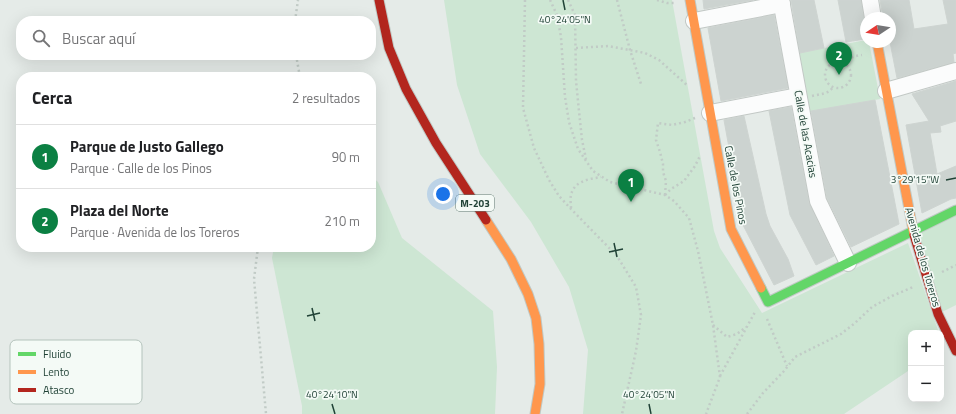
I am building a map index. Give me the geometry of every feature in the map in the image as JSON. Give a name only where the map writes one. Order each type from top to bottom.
[{"type":"street","name":"M-203","points":[[379,0],[389,48],[406,89],[436,143],[511,259],[528,294],[536,318],[539,344],[540,384],[535,414]]},
{"type":"street","name":"Calle de los Pinos","points":[[690,0],[694,21],[704,115],[731,229],[768,302],[956,210]]},
{"type":"street","points":[[870,0],[872,12]]},
{"type":"street","points":[[694,21],[782,2]]},
{"type":"street","name":"Calle de las Acacias","points":[[782,2],[818,201],[848,263]]},
{"type":"street","name":"Avenida de los Toreros","points":[[878,48],[913,231],[938,314],[956,351]]},
{"type":"street","points":[[886,91],[956,71]]},
{"type":"street","points":[[704,115],[798,96]]},
{"type":"path","points":[[295,16],[298,0]]},
{"type":"path","points":[[525,0],[523,108],[534,148],[549,180],[559,196],[617,256],[636,287],[641,315],[636,351],[622,414]]},
{"type":"path","points":[[550,0],[556,15],[561,37],[565,97],[569,122],[578,149],[593,171],[610,182],[665,195],[674,201],[689,218],[698,251],[713,325],[720,377]]},
{"type":"path","points":[[568,0],[575,15],[578,111],[587,162]]},
{"type":"path","points":[[618,0],[630,50],[641,84]]},
{"type":"path","points":[[657,0],[667,4],[678,3]]},
{"type":"path","points":[[576,48],[608,46],[645,53],[659,60],[691,89]]},
{"type":"path","points":[[297,60],[299,72]]},
{"type":"path","points":[[836,62],[844,64],[850,70],[850,79],[846,86],[837,88],[833,87],[826,78],[827,70],[836,62]]},
{"type":"path","points":[[665,195],[666,180],[656,140],[658,123],[672,125],[704,115]]},
{"type":"path","points":[[665,195],[684,181],[695,166],[701,152]]},
{"type":"path","points":[[570,209],[571,195],[576,186],[590,178],[602,176]]},
{"type":"path","points":[[257,252],[254,279],[266,414]]},
{"type":"path","points":[[747,414],[763,393],[795,357],[841,334],[872,307],[914,286]]},
{"type":"path","points":[[706,414],[720,377],[755,312]]},
{"type":"path","points":[[767,317],[788,366]]},
{"type":"path","points":[[713,325],[727,337],[737,334],[748,325]]},
{"type":"green space","points":[[444,0],[672,0],[714,231],[720,248],[762,313],[908,243],[938,330],[908,330],[908,371],[844,414],[583,414],[588,350],[569,287],[531,222],[480,154],[457,85]]},
{"type":"green space","points":[[860,41],[860,48],[870,48],[880,99],[810,112],[799,53]]},
{"type":"green space","points":[[376,180],[402,238],[493,311],[497,367],[495,414],[302,414],[302,406],[272,258],[273,252],[376,252]]},
{"type":"green space","points":[[956,210],[956,305],[938,314],[913,231]]},
{"type":"building","points":[[703,0],[753,0],[704,9]]},
{"type":"building","points":[[791,0],[814,0],[824,48],[800,53]]},
{"type":"building","points":[[838,0],[861,0],[863,12],[860,12],[860,40],[846,42]]},
{"type":"building","points":[[880,0],[909,0],[914,29],[948,24],[943,0],[956,0],[956,53],[953,54],[954,62],[897,78],[891,48],[896,48],[896,12],[882,12]]},
{"type":"building","points":[[774,15],[788,88],[721,101],[708,28]]},
{"type":"building","points":[[956,81],[956,121],[940,126],[941,132],[930,133],[937,174],[956,166],[956,198],[922,213],[906,125],[929,121],[912,94]]},
{"type":"building","points":[[875,100],[899,224],[851,247],[827,198],[811,111]]},
{"type":"building","points":[[791,107],[809,203],[834,256],[816,265],[790,215],[769,111]]},
{"type":"building","points":[[744,116],[766,214],[770,226],[788,259],[794,276],[774,285],[743,225],[724,120]]},
{"type":"traffic: fast","points":[[761,288],[768,302],[956,210]]},
{"type":"traffic: slow","points":[[690,0],[731,229],[761,288]]},
{"type":"traffic: slow","points":[[878,48],[914,235]]},
{"type":"traffic: slow","points":[[486,220],[511,259],[528,294],[536,318],[539,344],[540,384],[535,414]]},
{"type":"traffic: jam","points":[[379,0],[389,48],[406,89],[436,143],[486,220]]},
{"type":"traffic: jam","points":[[914,235],[938,314],[956,351]]},
{"type":"place","name":"Plaza del Norte","points":[[839,75]]},
{"type":"place","name":"Parque de Justo Gallego","points":[[631,202]]}]
